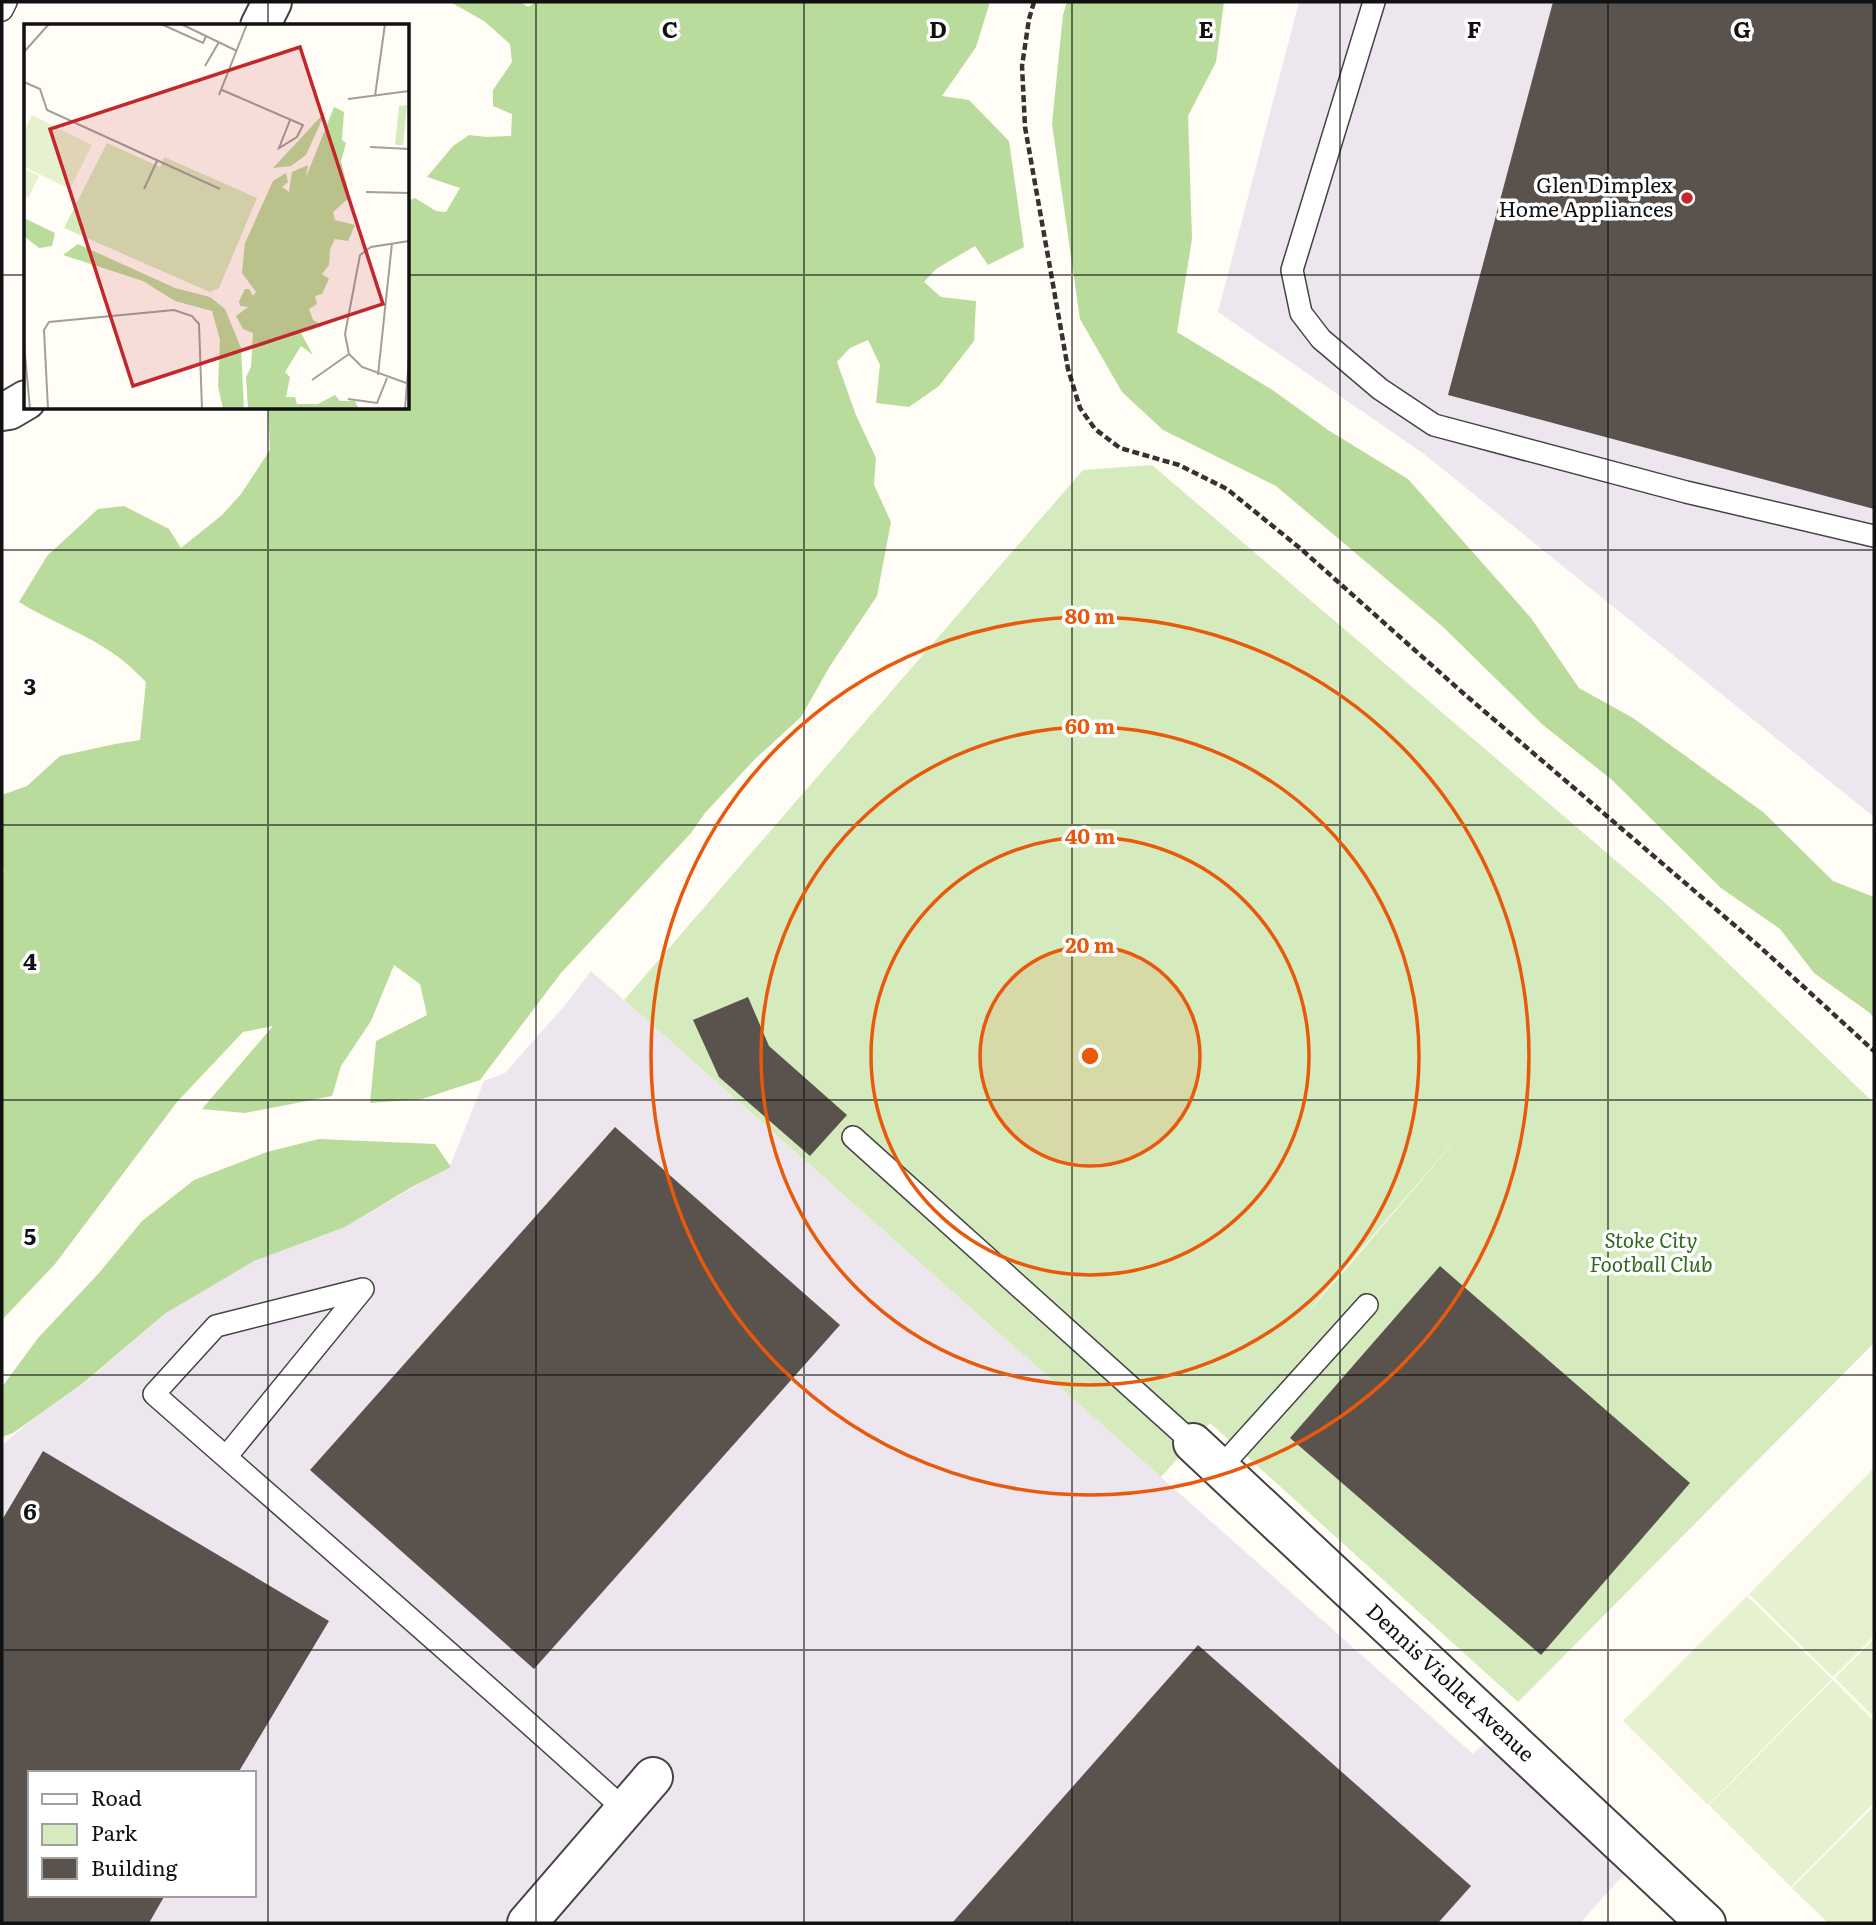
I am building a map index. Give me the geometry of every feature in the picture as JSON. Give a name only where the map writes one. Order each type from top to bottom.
[{"type":"street","points":[[261,24],[272,2]]},
{"type":"street","points":[[2,411],[24,401]]},
{"type":"street","name":"Dennis Viollet Avenue","points":[[1193,1443],[1706,1923]]},
{"type":"street","points":[[527,1923],[653,1777]]},
{"type":"lane","points":[[2,10],[6,2]]},
{"type":"lane","points":[[1374,2],[1292,270],[1301,313],[1321,339],[1380,389],[1434,425],[1686,492],[1874,536]]},
{"type":"lane","points":[[853,1137],[1193,1443]]},
{"type":"lane","points":[[226,1457],[363,1289],[216,1326],[154,1394],[226,1457],[495,1692],[625,1810]]},
{"type":"lane","points":[[1220,1468],[1367,1306]]},
{"type":"path","points":[[1034,2],[1022,66],[1026,127],[1068,369],[1080,408],[1096,429],[1119,448],[1179,465],[1227,489],[1301,549],[1463,693],[1760,947],[1874,1051]]},
{"type":"shaded area","points":[[1299,2],[1874,2],[1874,817],[1424,454],[1218,312]]},
{"type":"shaded area","points":[[591,971],[1473,1754],[1492,1736],[1627,1871],[1580,1923],[2,1923],[2,1445],[33,1419],[83,1384],[169,1311],[253,1261],[345,1227],[450,1166],[484,1081],[505,1073],[566,1004]]},
{"type":"green space","points":[[520,2],[528,7],[536,2],[990,2],[976,47],[942,96],[969,100],[1009,141],[1024,247],[988,265],[975,246],[936,269],[924,282],[941,297],[976,301],[974,341],[939,386],[909,407],[876,403],[880,365],[868,340],[850,348],[837,362],[856,415],[876,458],[874,485],[891,522],[877,596],[830,666],[801,717],[754,760],[705,813],[691,833],[561,973],[480,1080],[422,1099],[370,1103],[376,1041],[427,1015],[420,984],[394,965],[371,1021],[341,1066],[332,1096],[245,1113],[202,1109],[273,1026],[243,1032],[177,1102],[55,1264],[2,1320],[2,795],[27,786],[60,756],[140,740],[146,682],[105,648],[19,602],[47,556],[98,509],[124,506],[169,529],[181,548],[222,515],[241,494],[270,450],[268,410],[410,410],[410,200],[415,198],[436,211],[446,212],[460,188],[427,177],[453,146],[469,135],[511,136],[512,114],[493,106],[493,90],[512,62],[510,44],[484,21],[452,3]]},
{"type":"green space","points":[[1067,2],[1224,2],[1216,62],[1188,116],[1192,239],[1177,332],[1274,391],[1328,430],[1408,479],[1531,618],[1579,688],[1633,718],[1763,812],[1833,881],[1874,897],[1874,1019],[1870,1013],[1814,973],[1780,929],[1721,888],[1612,780],[1543,725],[1442,626],[1276,486],[1163,430],[1122,392],[1080,319],[1052,124],[1063,15]]},
{"type":"green space","name":"Stoke City Football Club","points":[[1152,465],[1662,900],[1874,1103],[1874,1343],[1518,1702],[1210,1423],[1161,1477],[624,1000],[1083,470]],"holes":[[[1475,1117],[1347,1268],[1297,1324]]]},
{"type":"green space","points":[[319,1139],[435,1144],[451,1167],[345,1227],[254,1261],[166,1313],[82,1384],[13,1433],[2,1437],[2,1387],[38,1338],[99,1273],[142,1221],[194,1180],[267,1152]]},
{"type":"green space","points":[[1873,1469],[1874,1636],[1833,1677],[1749,1594]]},
{"type":"green space","points":[[1747,1596],[1832,1679],[1708,1805],[1623,1721]]},
{"type":"green space","points":[[1874,1639],[1874,1717],[1835,1678]]},
{"type":"green space","points":[[1833,1680],[1874,1721],[1874,1803],[1791,1887],[1709,1805]]},
{"type":"green space","points":[[1874,1806],[1874,1923],[1828,1923],[1792,1888]]},
{"type":"building","name":"Glen Dimplex Home Appliances","points":[[1553,2],[1874,2],[1874,509],[1448,395]]},
{"type":"building","points":[[748,997],[769,1046],[847,1115],[810,1156],[719,1077],[693,1020]]},
{"type":"building","points":[[615,1127],[840,1325],[534,1669],[310,1470]]},
{"type":"building","points":[[1440,1266],[1690,1483],[1541,1655],[1290,1438]]},
{"type":"building","points":[[43,1451],[329,1621],[239,1771],[28,1771],[28,1897],[164,1897],[149,1923],[2,1923],[2,1520]]},
{"type":"building","points":[[1198,1645],[1471,1886],[1438,1923],[952,1923]]},
{"type":"place","name":"Glen Dimplex Home Appliances","points":[[1687,198]]}]
